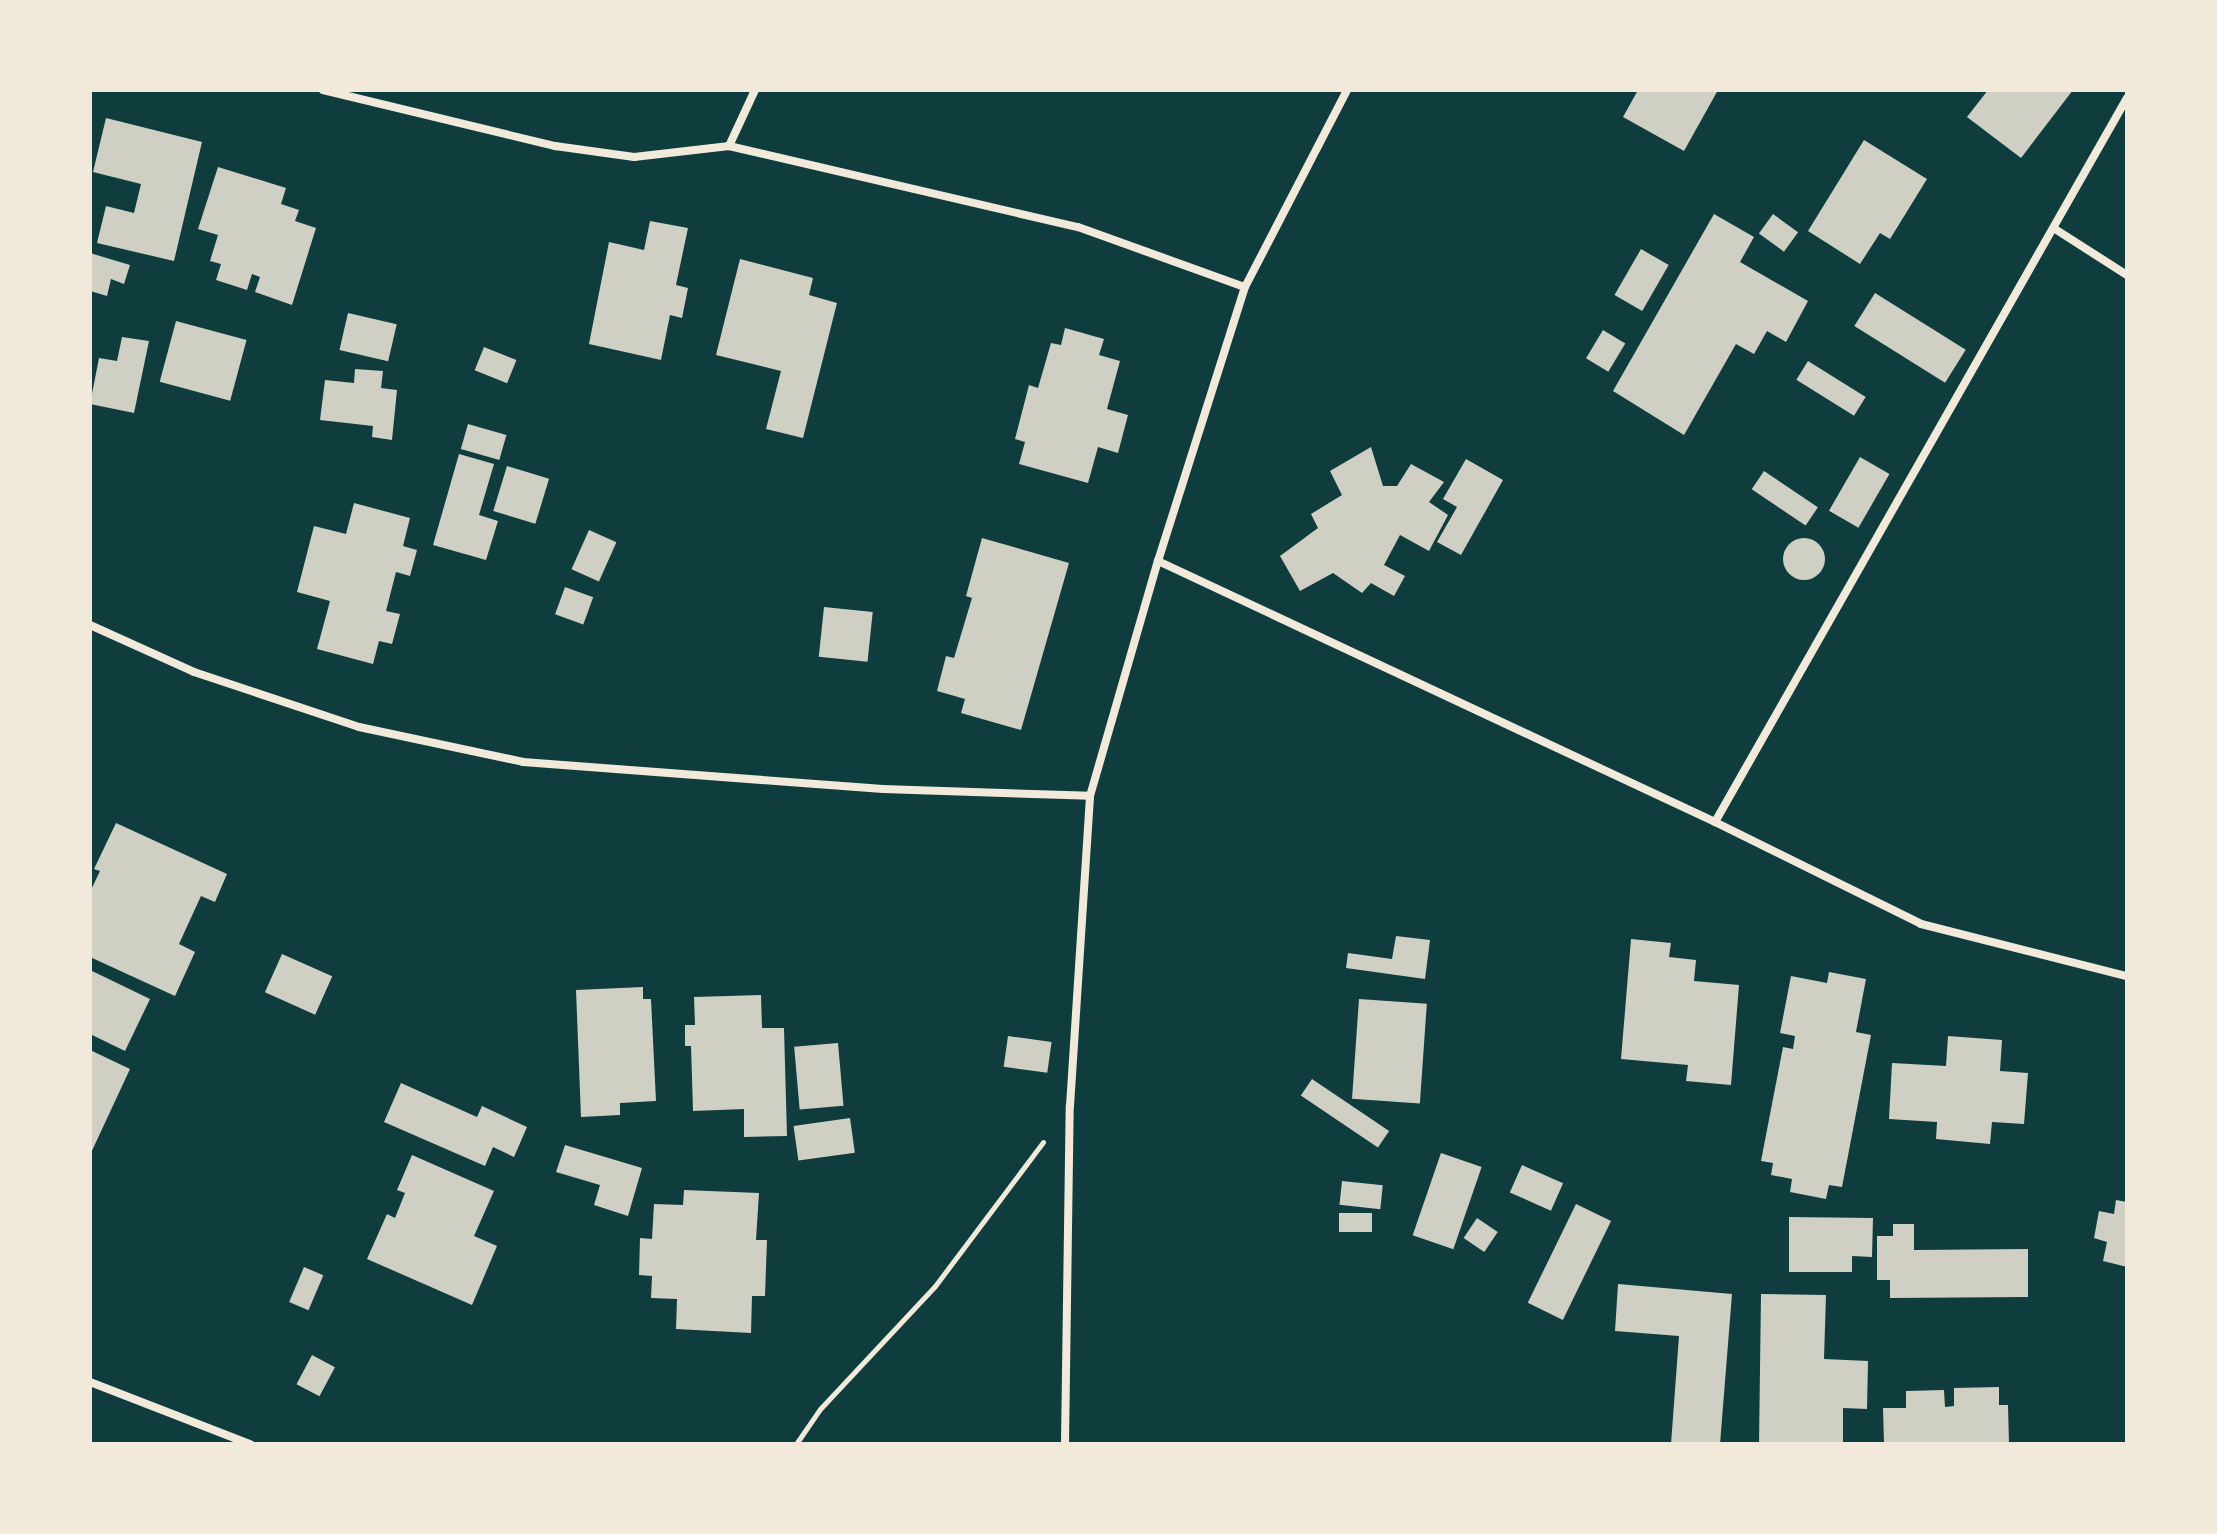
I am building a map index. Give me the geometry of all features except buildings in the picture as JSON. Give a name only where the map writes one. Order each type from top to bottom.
[{"type":"street","points":[[323,90],[586,150],[634,157],[729,146],[1078,227],[1245,287]]},
{"type":"street","points":[[729,146],[755,90]]},
{"type":"street","points":[[1065,1444],[1070,1106],[1090,796],[1158,561],[1245,287],[1347,90]]},
{"type":"street","points":[[1715,822],[2127,98]]},
{"type":"street","points":[[2055,229],[2127,275]]},
{"type":"street","points":[[1158,561],[1715,822],[1921,924],[2127,976]]},
{"type":"street","points":[[90,625],[194,672],[359,727],[523,762],[883,789],[1090,796]]},
{"type":"street","points":[[90,1382],[250,1444]]},
{"type":"path","points":[[796,1444],[820,1409],[935,1286],[1070,1106]]}]
